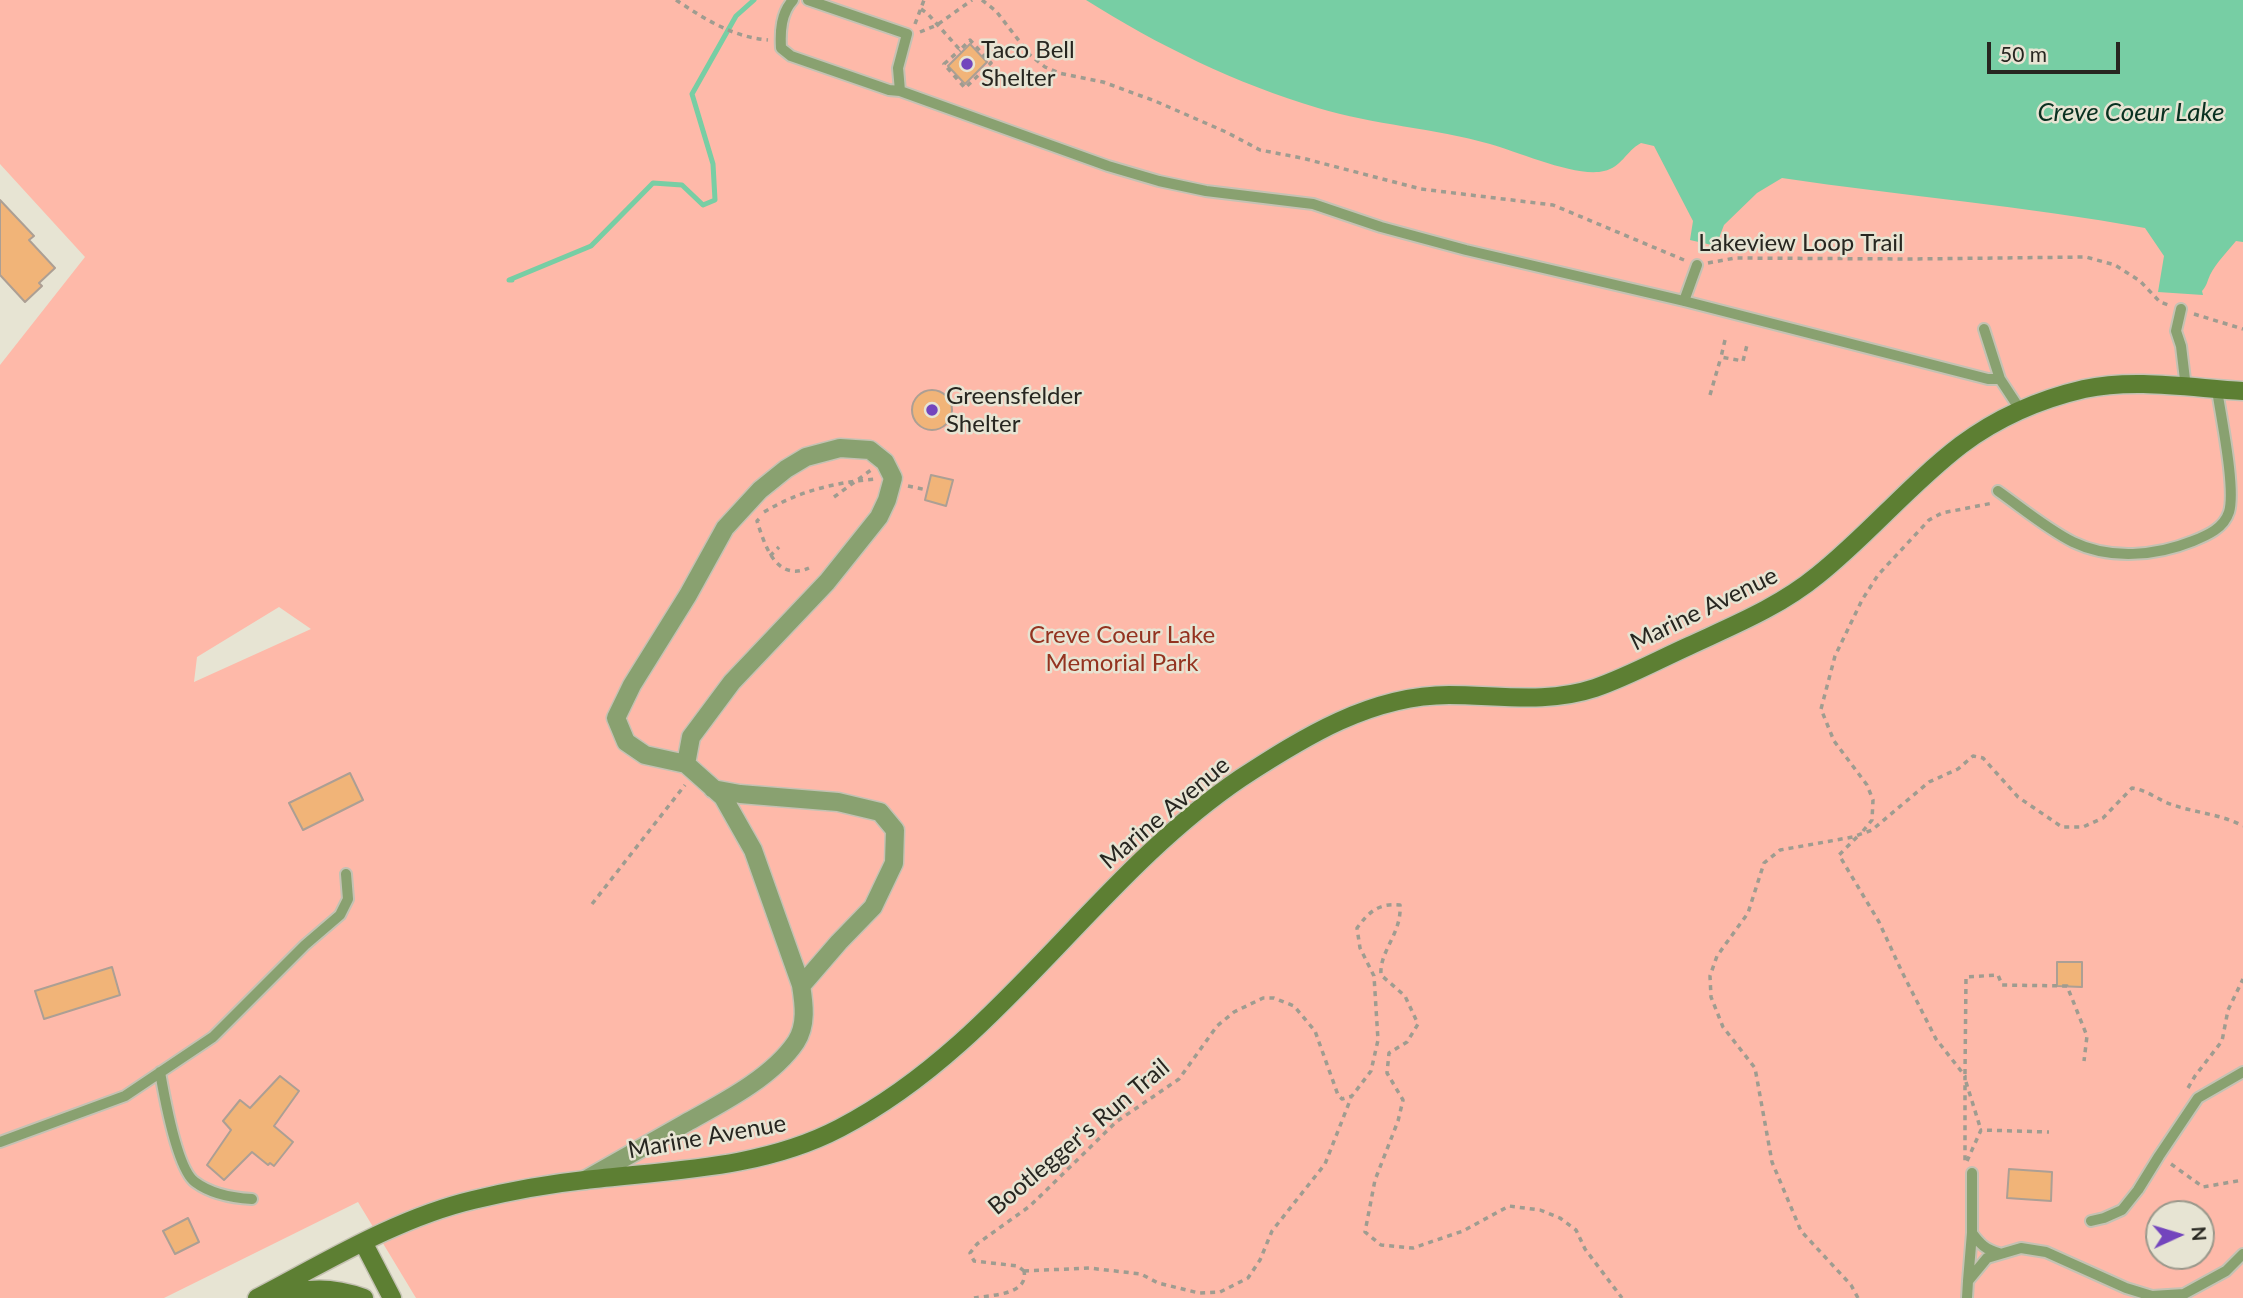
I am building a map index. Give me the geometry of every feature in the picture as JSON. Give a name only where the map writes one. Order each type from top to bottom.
[{"type":"main road","name":"Marine Avenue","points":[[257,1298],[363,1242],[415,1219],[467,1201],[585,1180],[667,1173],[769,1155],[801,1146],[890,1100],[972,1033],[1121,881],[1179,827],[1238,780],[1319,731],[1362,710],[1401,699],[1444,695],[1529,698],[1592,689],[1746,621],[1779,603],[1818,575],[1961,445],[2021,411],[2058,397],[2115,385],[2243,391]]},
{"type":"main road","points":[[363,1242],[392,1298]]},
{"type":"main road","points":[[282,1298],[294,1292],[315,1290],[342,1291],[364,1298]]},
{"type":"street","points":[[585,1180],[747,1088],[796,1041],[803,1026],[801,986],[753,850],[723,797],[690,768],[645,755],[626,742],[616,718],[632,685],[688,595],[725,528],[760,489],[806,457],[840,448],[870,450],[885,462],[893,478],[879,517],[827,582],[732,682],[691,737],[690,768]]},
{"type":"street","points":[[713,789],[740,794],[838,802],[880,812],[895,830],[894,863],[873,907],[801,986]]},
{"type":"lane","points":[[793,0],[789,3],[781,23],[780,39],[781,48],[791,55],[889,90],[900,90],[1108,166],[1206,191],[1313,204],[1381,227],[1466,250],[1684,301],[1988,379],[2000,379]]},
{"type":"lane","points":[[807,0],[907,34],[898,68],[900,90]]},
{"type":"lane","points":[[1684,301],[1697,265]]},
{"type":"lane","points":[[2181,309],[2176,331],[2186,388]]},
{"type":"lane","points":[[1984,329],[2000,379],[2021,411]]},
{"type":"lane","points":[[2000,492],[2065,537],[2095,550],[2126,555],[2181,546],[2205,536],[2223,524],[2231,506],[2217,390]]},
{"type":"lane","points":[[0,1142],[125,1096],[213,1037],[305,945],[340,915],[348,899],[346,874]]},
{"type":"lane","points":[[160,1072],[168,1116],[179,1154],[193,1181],[228,1197],[252,1199]]},
{"type":"lane","points":[[2091,1221],[2122,1210],[2198,1098],[2243,1072]]},
{"type":"lane","points":[[1967,1298],[1972,1233],[1972,1172]]},
{"type":"lane","points":[[1972,1233],[1989,1251],[1999,1253]]},
{"type":"lane","points":[[1968,1281],[1987,1258],[2021,1248],[2046,1252],[2145,1298]]},
{"type":"lane","points":[[2133,1291],[2152,1296],[2184,1294],[2226,1271],[2243,1255]]},
{"type":"path","points":[[676,0],[717,26],[744,37],[780,39]]},
{"type":"path","points":[[907,34],[915,24],[924,0]]},
{"type":"path","points":[[907,34],[937,25],[972,0]]},
{"type":"path","name":"Lakeview Loop Trail","points":[[982,0],[996,11],[1030,55],[1045,67],[1059,73],[1103,82],[1155,101],[1260,150],[1302,158],[1421,189],[1553,205],[1697,265],[1735,258],[2086,257],[2115,265],[2140,281],[2160,302],[2243,329]]},
{"type":"path","points":[[921,9],[959,52]]},
{"type":"path","points":[[970,40],[991,63],[965,88],[944,64],[959,52],[970,40]]},
{"type":"path","points":[[1710,395],[1726,340]]},
{"type":"path","points":[[1721,357],[1743,361],[1747,345]]},
{"type":"path","points":[[834,497],[885,462]]},
{"type":"path","points":[[809,568],[799,572],[783,568],[770,556],[757,521],[765,512],[806,491],[854,481],[877,479],[927,490]]},
{"type":"path","points":[[2000,492],[1992,504],[1942,513],[1929,520],[1878,576],[1862,600],[1835,656],[1821,709],[1834,741],[1867,785],[1873,800],[1872,820],[1839,855],[1879,922],[1936,1039],[1965,1076],[1981,1130],[1965,1166],[1965,1076],[1966,976],[1998,975],[2002,985],[2067,986],[2087,1036],[2084,1061]]},
{"type":"path","points":[[770,556],[779,547]]},
{"type":"path","points":[[1858,1298],[1851,1285],[1801,1231],[1772,1162],[1755,1068],[1723,1027],[1711,997],[1710,976],[1717,956],[1748,913],[1764,863],[1780,850],[1853,837],[1872,830],[1928,782],[1958,769],[1973,756],[1983,758],[2018,797],[2062,827],[2083,827],[2103,818],[2132,788],[2170,804],[2232,820],[2243,826]]},
{"type":"path","points":[[592,904],[690,768]]},
{"type":"path","points":[[974,1298],[1017,1290],[1026,1276],[1024,1271],[1089,1268],[1141,1274],[1158,1283],[1199,1293],[1220,1292],[1248,1278],[1260,1260],[1272,1231],[1325,1164],[1352,1096],[1371,1071],[1378,1040],[1374,976],[1360,948],[1357,928],[1370,911],[1390,904],[1399,905],[1401,916],[1395,936],[1380,965],[1381,975],[1405,996],[1418,1024],[1407,1042],[1389,1053],[1387,1073],[1403,1100],[1398,1121],[1375,1180],[1365,1232],[1381,1245],[1413,1248],[1463,1231],[1508,1206],[1540,1210],[1560,1217],[1576,1230],[1586,1249],[1622,1298]]},
{"type":"path","name":"Bootlegger's Run Trail","points":[[1024,1271],[1018,1266],[974,1261],[970,1253],[976,1244],[1030,1206],[1116,1122],[1179,1079],[1217,1026],[1234,1012],[1263,998],[1274,998],[1294,1006],[1315,1031],[1338,1095],[1342,1099],[1352,1096]]},
{"type":"path","points":[[1981,1130],[2049,1132]]},
{"type":"green space","name":"Creve Coeur Lake Memorial Park","points":[[0,0],[2243,0],[2243,1298],[416,1298],[358,1202],[164,1298],[0,1298],[0,365],[85,257],[0,164]],"holes":[[[279,607],[311,629],[194,682],[197,657]]]},
{"type":"water","name":"Creve Coeur Lake","points":[[1086,0],[2243,0],[2243,242],[2236,241],[2219,262],[2202,291],[2203,295],[2158,292],[2164,256],[2145,228],[2055,213],[1782,178],[1757,193],[1724,225],[1716,246],[1690,240],[1693,221],[1654,146],[1641,143],[1619,163],[1604,171],[1579,171],[1469,139],[1339,114],[1258,87],[1198,62]]},
{"type":"building","name":"Taco Bell Shelter","points":[[970,44],[987,62],[965,84],[948,66]]},
{"type":"building","points":[[0,200],[34,236],[29,240],[55,268],[39,283],[42,286],[25,302],[0,275]]},
{"type":"building","name":"Greensfelder Shelter","points":[[932,390],[946,396],[952,410],[946,424],[932,430],[918,424],[912,410],[918,396]]},
{"type":"building","points":[[931,475],[953,480],[946,506],[925,500]]},
{"type":"building","points":[[350,773],[363,800],[303,830],[289,803]]},
{"type":"building","points":[[2057,962],[2082,962],[2082,987],[2057,986]]},
{"type":"building","points":[[112,967],[120,995],[44,1019],[35,991]]},
{"type":"building","points":[[280,1076],[299,1091],[274,1126],[293,1142],[274,1166],[270,1163],[268,1165],[252,1152],[224,1180],[207,1165],[231,1130],[223,1121],[240,1100],[250,1108]]},
{"type":"building","points":[[2009,1169],[2052,1172],[2051,1201],[2007,1198]]},
{"type":"building","points":[[188,1218],[199,1242],[175,1254],[163,1231]]},
{"type":"waterway","points":[[512,280],[509,280],[591,246],[653,183],[682,185],[703,205],[715,200],[713,164],[692,94],[736,16],[754,0]]},
{"type":"place","name":"Taco Bell Shelter","points":[[967,64]]},
{"type":"place","name":"Greensfelder Shelter","points":[[932,410]]}]
